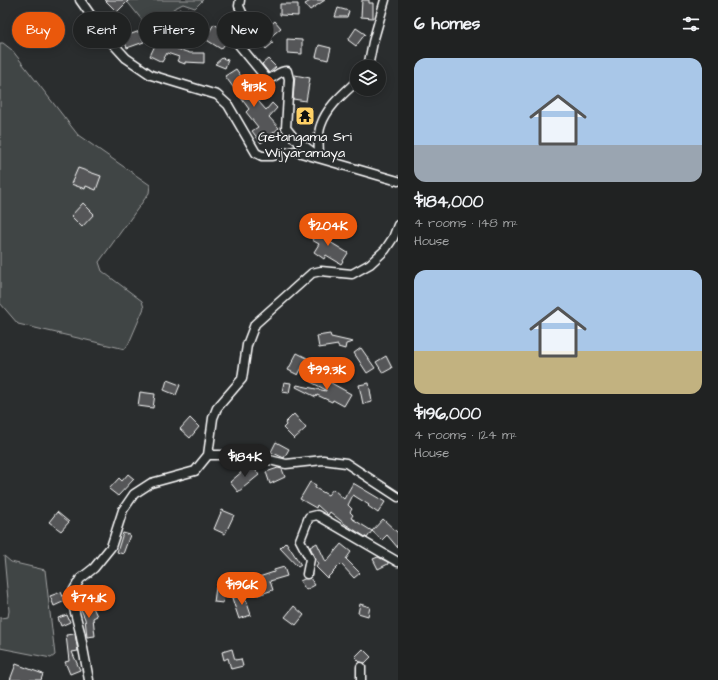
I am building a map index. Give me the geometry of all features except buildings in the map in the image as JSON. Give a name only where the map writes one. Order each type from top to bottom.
[{"type":"street","points":[[80,0],[104,34],[126,58],[151,74],[217,95],[228,105],[256,153],[262,156],[272,156],[294,151],[398,181]]},
{"type":"street","points":[[240,0],[239,6],[247,24],[238,38],[239,45],[267,80],[271,79],[280,71],[287,71],[289,79],[286,128],[294,138],[319,157]]},
{"type":"street","points":[[369,60],[385,0]]},
{"type":"street","points":[[319,157],[320,127],[326,114],[350,88]]},
{"type":"street","points":[[89,680],[80,632],[72,601],[72,593],[80,579],[94,568],[111,547],[123,510],[134,494],[151,483],[195,471],[208,455],[216,408],[242,380],[247,345],[255,324],[312,274],[321,271],[352,274],[370,264],[385,250],[393,238],[398,225]]},
{"type":"street","points":[[208,455],[249,455],[286,464],[323,460],[346,463],[398,497]]},
{"type":"street","points":[[307,574],[310,559],[300,540],[309,517],[317,515],[398,562]]},
{"type":"street","points":[[361,667],[361,680]]},
{"type":"shaded area","points":[[126,0],[203,0],[195,8],[183,4],[173,9],[172,12],[139,12],[139,16]]},
{"type":"shaded area","points":[[0,43],[3,43],[12,50],[78,135],[150,185],[149,193],[99,262],[102,271],[142,301],[144,308],[125,349],[18,324],[0,303]]},
{"type":"shaded area","points":[[4,556],[11,562],[45,570],[55,655],[51,658],[0,648],[0,618],[8,617],[9,611]]},
{"type":"place","name":"Getangama Sri Wijyaramaya","points":[[305,116]]}]
